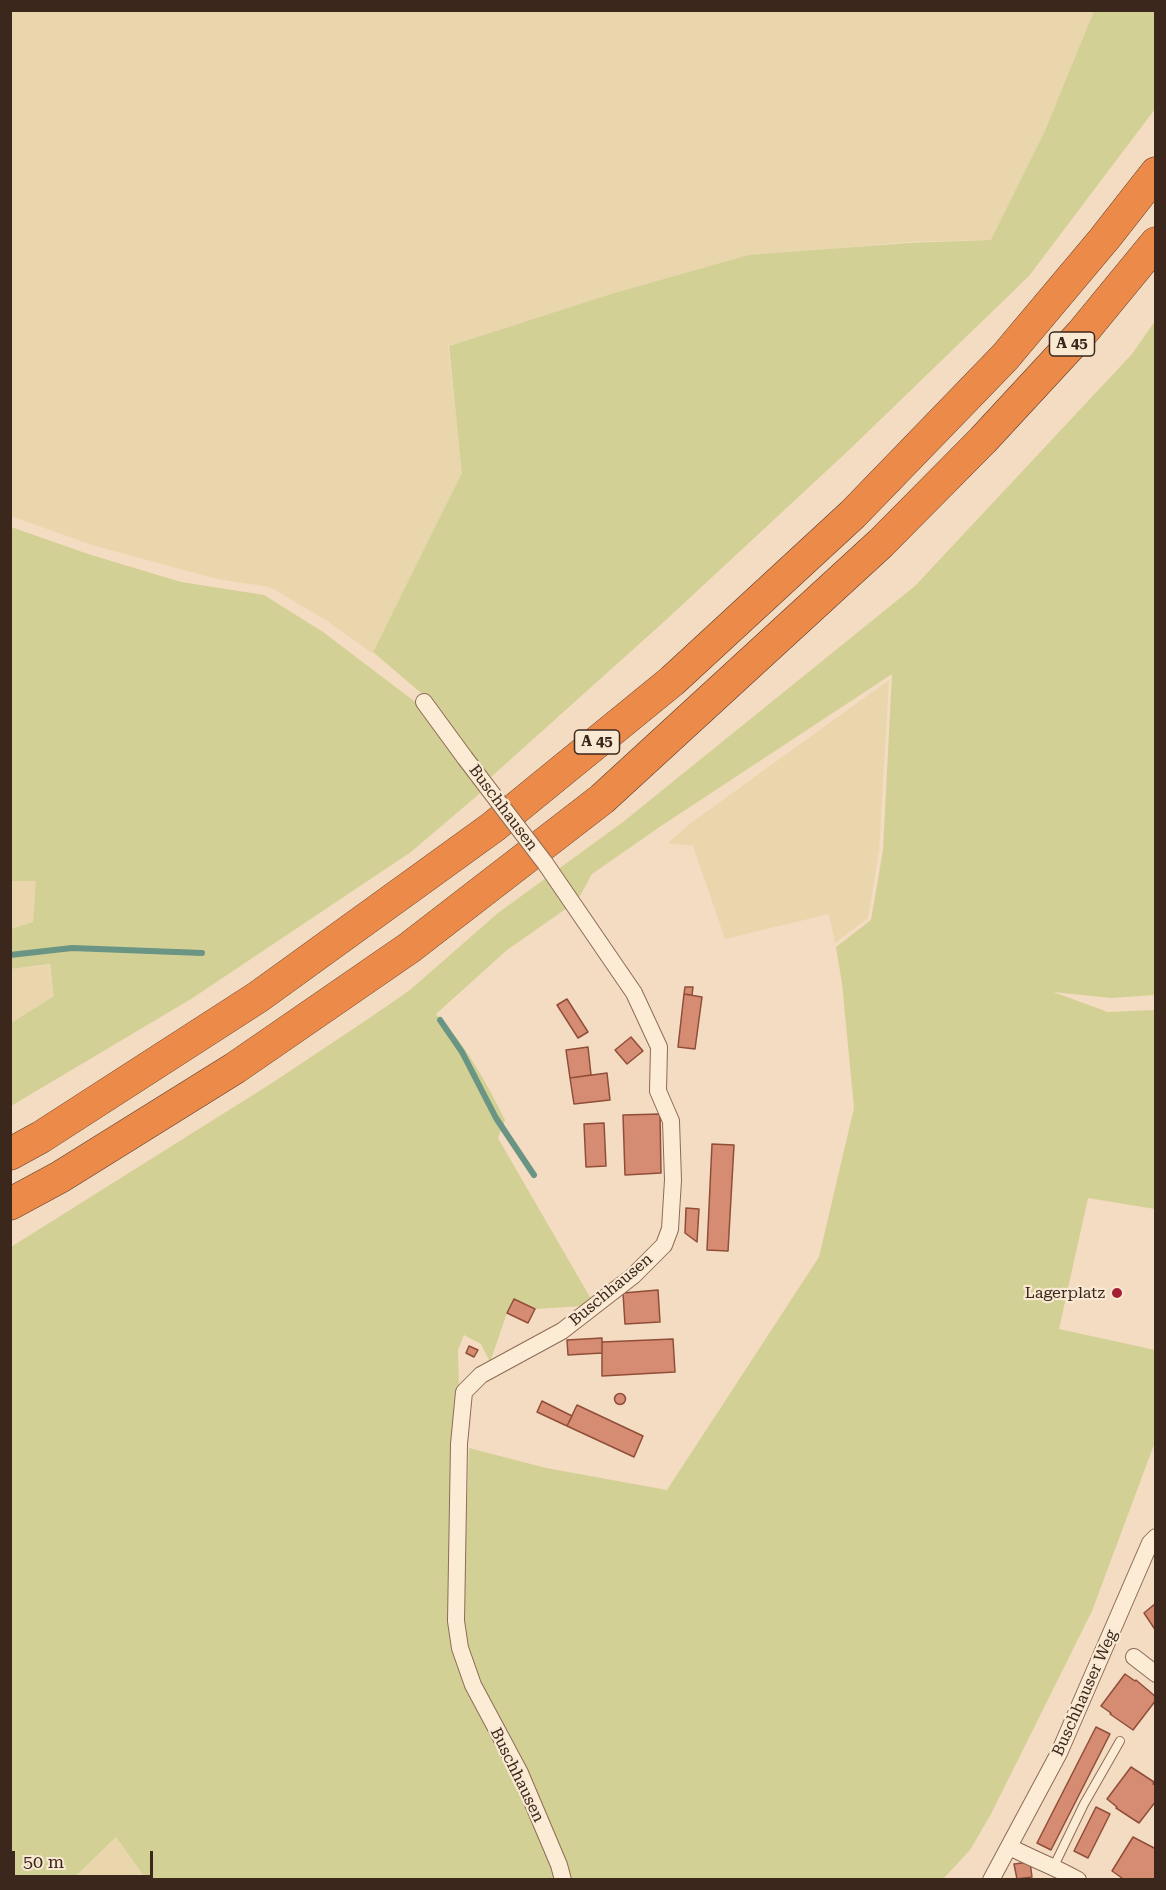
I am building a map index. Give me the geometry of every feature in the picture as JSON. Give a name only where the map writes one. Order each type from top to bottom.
[{"type":"highway","name":"A 45","points":[[10,1154],[41,1137],[268,990],[493,827],[672,681],[853,514],[1005,357],[1105,238],[1155,172]]},
{"type":"highway","name":"A 45","points":[[10,1204],[60,1177],[234,1068],[409,948],[602,799],[889,535],[983,440],[1075,341],[1155,243]]},
{"type":"street","name":"Buschhausen","points":[[424,702],[545,863],[634,993],[659,1047],[658,1091],[671,1121],[673,1180],[670,1229],[664,1245],[633,1276],[562,1331],[482,1375],[464,1392],[459,1444],[456,1609],[460,1648],[473,1685],[520,1773],[559,1865],[563,1880]]},
{"type":"street","name":"Buschhauser Weg","points":[[991,1880],[1059,1753],[1150,1543],[1155,1537]]},
{"type":"street","name":"Buschhauser Weg","points":[[1134,1657],[1155,1674]]},
{"type":"street","points":[[1010,1847],[1028,1857],[1054,1866],[1078,1880]]},
{"type":"lane","points":[[1054,1866],[1084,1804],[1120,1741]]},
{"type":"shaded area","points":[[11,11],[1094,11],[1047,130],[992,240],[906,242],[746,257],[611,294],[448,346],[463,474],[372,653],[327,621],[270,587],[217,579],[92,545],[11,516]]},
{"type":"shaded area","points":[[1094,11],[1155,11],[1155,109],[1029,276],[849,450],[667,619],[491,777],[427,698],[373,652],[462,473],[449,346],[611,294],[749,255],[908,243],[991,240],[1045,131]]},
{"type":"shaded area","points":[[1155,321],[1155,995],[1111,998],[1053,992],[1108,1012],[1155,1010],[1155,1209],[1088,1198],[1059,1329],[1155,1350],[1155,1442],[1092,1611],[991,1814],[970,1850],[943,1879],[571,1879],[567,1864],[480,1683],[466,1647],[463,1618],[469,1448],[546,1468],[667,1490],[819,1257],[854,1108],[842,983],[836,947],[871,920],[883,850],[892,674],[592,874],[577,901],[507,950],[436,1014],[475,1064],[505,1120],[498,1138],[591,1299],[583,1306],[535,1309],[514,1299],[490,1362],[481,1344],[464,1335],[458,1350],[459,1390],[454,1407],[448,1619],[556,1879],[146,1879],[116,1837],[73,1879],[11,1880],[11,1247],[272,1083],[410,990],[498,913],[623,822],[915,586],[1132,354]]},
{"type":"shaded area","points":[[11,527],[88,554],[181,582],[264,595],[323,632],[418,704],[485,789],[411,852],[191,999],[11,1106],[11,1023],[54,996],[50,964],[11,969],[11,929],[33,922],[36,881],[11,881]]},
{"type":"shaded area","points":[[889,680],[879,851],[868,918],[835,943],[829,914],[725,939],[693,846],[668,843],[688,825]]},
{"type":"shaded area","points":[[37,880],[33,922],[11,929],[10,881]]},
{"type":"shaded area","points":[[49,965],[55,995],[11,1023],[11,969]]},
{"type":"shaded area","points":[[116,1837],[146,1879],[73,1880]]},
{"type":"building","points":[[685,987],[693,987],[692,995],[684,994]]},
{"type":"building","points":[[684,994],[702,997],[695,1049],[678,1047]]},
{"type":"building","points":[[567,999],[588,1032],[578,1038],[557,1005]]},
{"type":"building","points":[[631,1037],[643,1051],[627,1064],[615,1050]]},
{"type":"building","points":[[588,1047],[591,1075],[570,1078],[566,1050]]},
{"type":"building","points":[[607,1073],[610,1100],[574,1104],[570,1078]]},
{"type":"building","points":[[660,1114],[661,1173],[625,1175],[623,1115]]},
{"type":"building","points":[[604,1123],[606,1166],[586,1167],[584,1124]]},
{"type":"building","points":[[712,1144],[734,1145],[728,1251],[707,1250]]},
{"type":"building","points":[[686,1208],[699,1209],[697,1242],[685,1233]]},
{"type":"building","points":[[658,1290],[660,1322],[625,1324],[623,1293]]},
{"type":"building","points":[[514,1299],[535,1309],[528,1323],[507,1313]]},
{"type":"building","points":[[602,1338],[602,1353],[568,1355],[567,1340]]},
{"type":"building","points":[[673,1339],[675,1372],[602,1376],[602,1342]]},
{"type":"building","points":[[469,1346],[478,1350],[474,1357],[466,1353]]},
{"type":"building","points":[[620,1394],[624,1395],[624,1403],[620,1404],[616,1403],[615,1399],[616,1395]]},
{"type":"building","points":[[542,1401],[572,1416],[567,1426],[537,1412]]},
{"type":"building","points":[[577,1405],[643,1436],[634,1457],[567,1426]]},
{"type":"building","points":[[1156,1603],[1156,1631],[1144,1613]]},
{"type":"building","points":[[1125,1674],[1156,1697],[1133,1730],[1101,1706]]},
{"type":"building","points":[[1096,1727],[1110,1734],[1051,1850],[1037,1843]]},
{"type":"building","points":[[1131,1767],[1154,1782],[1156,1786],[1156,1801],[1139,1823],[1107,1799]]},
{"type":"building","points":[[1096,1807],[1110,1814],[1088,1858],[1074,1851]]},
{"type":"building","points":[[1133,1837],[1156,1849],[1156,1877],[1154,1880],[1122,1880],[1112,1871]]},
{"type":"building","points":[[1030,1862],[1032,1877],[1017,1879],[1014,1864]]},
{"type":"waterway","points":[[10,955],[72,948],[202,953]]},
{"type":"waterway","points":[[440,1020],[462,1052],[496,1118],[534,1175]]},
{"type":"place","name":"Lagerplatz","points":[[1117,1293]]}]
